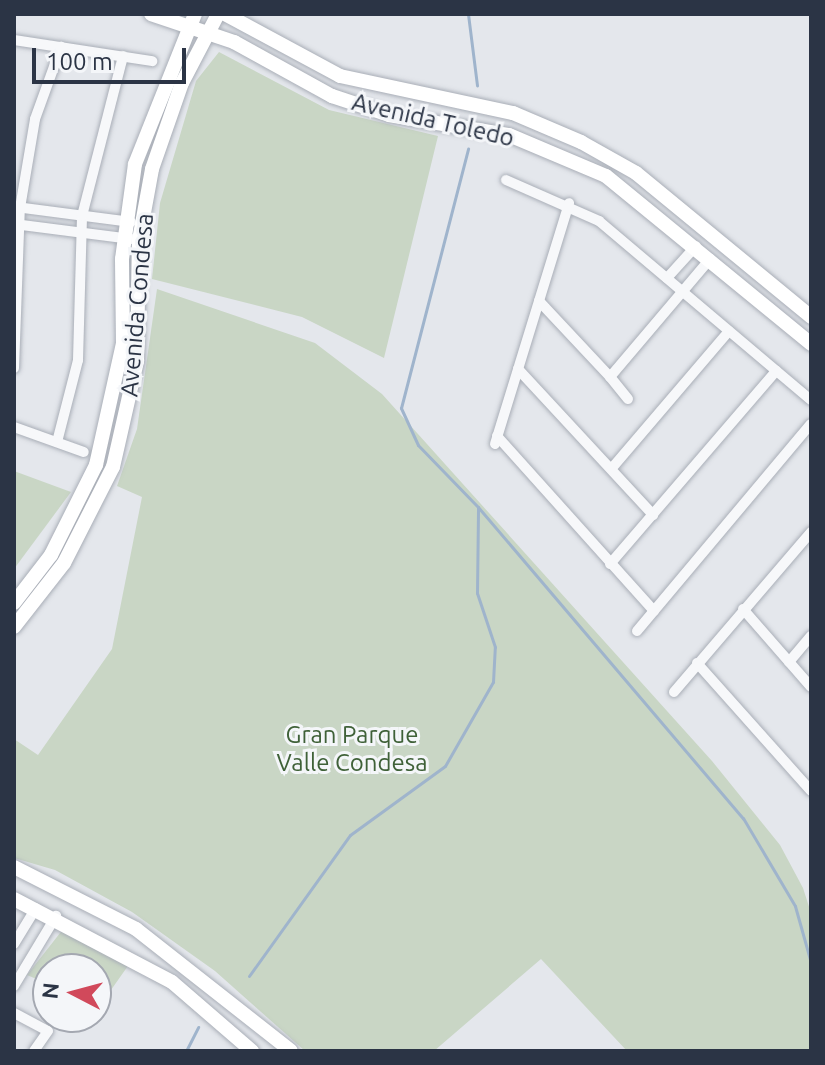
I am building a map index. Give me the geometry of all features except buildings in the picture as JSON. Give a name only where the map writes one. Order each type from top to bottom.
[{"type":"street","name":"Avenida Toledo","points":[[151,14],[192,20],[332,96],[389,115],[509,135],[606,176],[811,344]]},
{"type":"street","name":"Avenida Condesa","points":[[14,603],[51,555],[96,465],[123,343],[132,239],[142,224],[164,131],[218,14]]},
{"type":"street","name":"Avenida Toledo","points":[[225,14],[340,76],[513,113],[581,142],[636,173],[811,317]]},
{"type":"street","name":"Avenida Condesa","points":[[14,627],[64,563],[113,467],[137,361],[132,239],[126,222],[148,122],[192,20]]},
{"type":"street","points":[[14,40],[152,61]]},
{"type":"street","points":[[14,368],[17,207],[35,119],[61,47]]},
{"type":"street","points":[[57,442],[78,360],[82,216],[123,56]]},
{"type":"street","points":[[506,180],[569,203],[667,278],[811,400]]},
{"type":"street","points":[[569,203],[496,440],[654,611]]},
{"type":"street","points":[[17,207],[142,224]]},
{"type":"street","points":[[16,224],[132,239]]},
{"type":"street","points":[[610,377],[682,291],[703,253],[714,240]]},
{"type":"street","points":[[667,278],[703,253]]},
{"type":"street","points":[[539,301],[628,399]]},
{"type":"street","points":[[612,468],[729,331]]},
{"type":"street","points":[[518,369],[653,515]]},
{"type":"street","points":[[610,564],[776,371]]},
{"type":"street","points":[[637,631],[811,424]]},
{"type":"street","points":[[14,427],[84,452]]},
{"type":"street","points":[[674,692],[811,532]]},
{"type":"street","points":[[743,609],[811,687]]},
{"type":"street","points":[[789,662],[811,636]]},
{"type":"street","points":[[697,663],[811,791]]},
{"type":"street","points":[[14,867],[98,905],[223,993],[291,1051]]},
{"type":"street","points":[[14,899],[56,916],[207,1010],[252,1051]]},
{"type":"street","points":[[14,944],[36,908]]},
{"type":"street","points":[[14,986],[19,967],[56,916]]},
{"type":"street","points":[[207,1010],[223,993]]},
{"type":"street","points":[[14,1013],[48,1031],[34,1051]]},
{"type":"green space","points":[[219,52],[329,110],[438,136],[384,358],[302,317],[152,279],[160,203],[196,81]]},
{"type":"green space","name":"Gran Parque Valle Condesa","points":[[157,289],[315,343],[382,394],[712,761],[780,845],[803,888],[811,913],[811,1051],[627,1051],[541,959],[434,1051],[305,1051],[215,971],[132,912],[55,870],[14,858],[14,739],[38,755],[112,649],[142,497],[117,486],[137,429]]},
{"type":"green space","points":[[14,471],[71,492],[14,569]]},
{"type":"green space","points":[[64,928],[111,953],[44,953]]},
{"type":"green space","points":[[112,953],[130,963],[112,989]]},
{"type":"waterway","points":[[468,14],[477,85]]},
{"type":"waterway","points":[[249,976],[350,835],[445,766],[493,682],[495,647],[477,593],[478,507],[418,445],[401,408],[468,149]]},
{"type":"waterway","points":[[478,507],[743,818],[795,906],[811,963]]},
{"type":"waterway","points":[[186,1051],[198,1027]]}]
